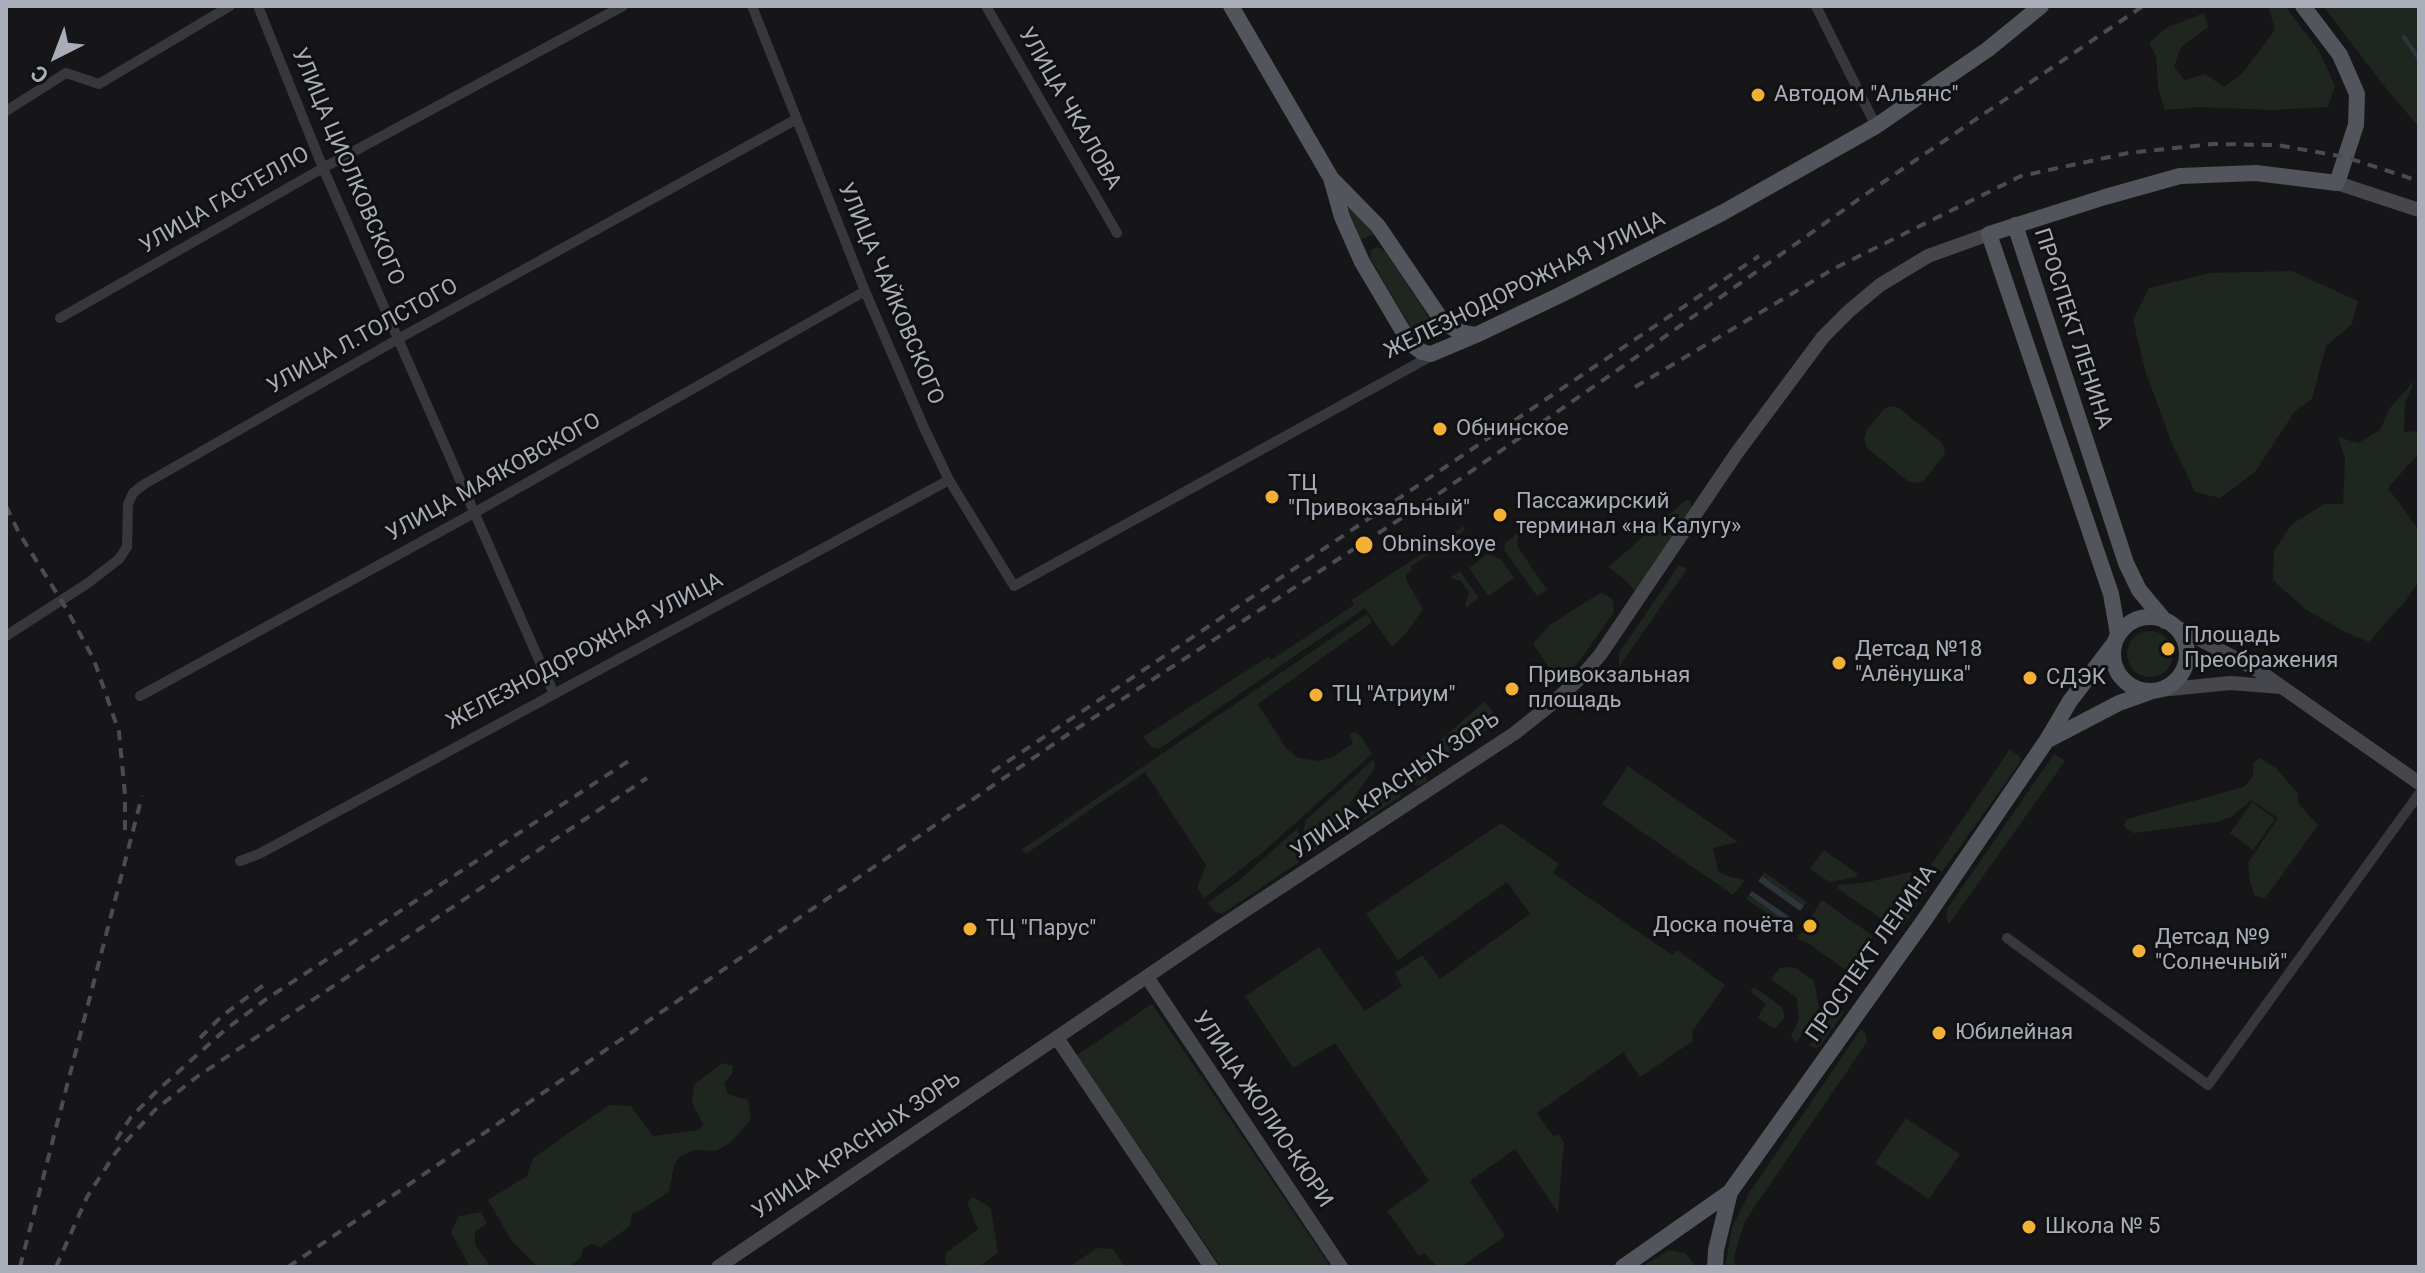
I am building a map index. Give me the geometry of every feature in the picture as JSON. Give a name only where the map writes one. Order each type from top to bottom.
[{"type":"main road","points":[[1231,6],[1331,178],[1342,217],[1362,262],[1410,343],[1422,352],[1437,353],[1445,342],[1443,322]]},
{"type":"main road","name":"ЖЕЛЕЗНОДОРОЖНАЯ УЛИЦА","points":[[1437,353],[1722,213],[1876,126],[1987,50],[2041,6]]},
{"type":"main road","points":[[2116,638],[2124,627],[2139,619],[2157,618],[2169,623],[2184,639],[2185,666],[2175,681],[2156,690],[2134,688],[2120,676],[2113,660],[2116,638],[2111,594],[1989,234],[2180,176],[2256,173],[2337,183],[2356,125],[2357,94],[2340,55],[2303,6]]},
{"type":"main road","points":[[1331,178],[1365,211],[1388,240],[1443,322],[1460,332],[1476,335]]},
{"type":"main road","name":"ПРОСПЕКТ ЛЕНИНА","points":[[2015,225],[2126,563],[2139,590],[2169,623]]},
{"type":"main road","points":[[1362,262],[1362,252],[1368,244],[1377,239],[1388,240]]},
{"type":"main road","name":"ПРОСПЕКТ ЛЕНИНА","points":[[1730,1192],[1925,919],[2047,740],[2070,701],[2116,638]]},
{"type":"main road","name":"ПРОСПЕКТ ЛЕНИНА","points":[[2047,740],[2119,703],[2156,690]]},
{"type":"main road","points":[[1623,1267],[1730,1192]]},
{"type":"main road","points":[[1715,1267],[1730,1192]]},
{"type":"street","points":[[6,111],[66,73],[99,84],[230,6]]},
{"type":"street","name":"УЛИЦА ЦИОЛКОВСКОГО","points":[[258,6],[323,168],[554,694]]},
{"type":"street","name":"УЛИЦА ГАСТЕЛЛО","points":[[60,318],[323,168],[623,6]]},
{"type":"street","name":"УЛИЦА ЧАЙКОВСКОГО","points":[[752,6],[795,120],[912,401],[949,480],[1014,586]]},
{"type":"street","name":"УЛИЦА ЧКАЛОВА","points":[[986,6],[1117,233]]},
{"type":"street","points":[[1816,6],[1876,126]]},
{"type":"street","name":"УЛИЦА Л.ТОЛСТОГО","points":[[6,636],[119,559],[127,547],[128,504],[133,493],[143,485],[398,339],[795,120]]},
{"type":"street","points":[[2337,183],[2419,210]]},
{"type":"street","name":"УЛИЦА КРАСНЫХ ЗОРЬ","points":[[718,1267],[1515,733],[1554,702],[1600,655],[1736,454],[1823,337],[1880,285],[1928,256],[1989,234]]},
{"type":"street","name":"УЛИЦА МАЯКОВСКОГО","points":[[140,696],[474,513],[865,291]]},
{"type":"street","points":[[1404,369],[1410,343]]},
{"type":"street","name":"ЖЕЛЕЗНОДОРОЖНАЯ УЛИЦА","points":[[1014,586],[1437,353]]},
{"type":"street","name":"ЖЕЛЕЗНОДОРОЖНАЯ УЛИЦА","points":[[240,861],[259,854],[949,480]]},
{"type":"street","name":"ПРОСПЕКТ ЛЕНИНА","points":[[2169,623],[2259,671],[2419,783]]},
{"type":"street","name":"ПРОСПЕКТ ЛЕНИНА","points":[[2156,690],[2230,683],[2281,687]]},
{"type":"street","points":[[2007,938],[2208,1085],[2419,794]]},
{"type":"street","name":"УЛИЦА ЖОЛИО-КЮРИ","points":[[1147,977],[1341,1267]]},
{"type":"street","points":[[1057,1038],[1211,1267]]},
{"type":"shaded area","points":[[2268,6],[2285,6],[2319,51],[2335,86],[2328,107],[2165,110],[2158,88],[2156,56],[2149,43],[2166,28],[2204,13],[2208,27],[2181,47],[2174,67],[2185,80],[2205,74],[2224,87],[2242,74],[2275,30]]},
{"type":"shaded area","points":[[2323,6],[2419,6],[2419,127],[2392,96]]},
{"type":"shaded area","points":[[1346,204],[1376,233],[1361,240]]},
{"type":"shaded area","points":[[1378,247],[1385,251],[1433,324],[1429,337],[1422,339],[1416,336],[1370,258],[1371,250]]},
{"type":"shaded area","points":[[2292,271],[2358,301],[2352,324],[2326,346],[2312,399],[2295,411],[2255,472],[2220,498],[2195,492],[2171,441],[2145,370],[2133,320],[2149,288],[2210,273]]},
{"type":"shaded area","points":[[2415,380],[2405,403],[2404,432],[2419,431],[2419,453],[2388,488],[2419,530],[2419,581],[2369,642],[2305,609],[2273,580],[2274,551],[2292,524],[2324,504],[2343,504],[2345,459],[2338,437],[2358,443],[2380,430],[2390,408]]},
{"type":"shaded area","points":[[1891,406],[1899,408],[1941,442],[1945,449],[1943,457],[1924,480],[1917,483],[1909,482],[1867,448],[1864,440],[1866,431],[1884,409]]},
{"type":"shaded area","points":[[1686,500],[1692,507],[1635,591],[1608,567]]},
{"type":"shaded area","points":[[1464,526],[1465,530],[1410,567],[1412,570],[1406,575],[1406,580],[1423,609],[1392,647],[1365,608],[1159,749],[1153,748],[1143,737],[1268,657],[1271,660],[1354,605],[1352,600]]},
{"type":"shaded area","points":[[1521,530],[1517,546],[1547,590],[1537,596],[1505,551],[1504,545]]},
{"type":"shaded area","points":[[1487,554],[1501,559],[1514,578],[1488,596],[1469,568]]},
{"type":"shaded area","points":[[1679,565],[1687,569],[1619,667],[1619,653]]},
{"type":"shaded area","points":[[1460,571],[1479,598],[1467,607],[1469,593],[1461,581],[1450,578]]},
{"type":"shaded area","points":[[1600,593],[1613,600],[1614,612],[1578,663],[1560,676],[1554,675],[1533,644],[1550,625]]},
{"type":"shaded area","points":[[1367,614],[1372,622],[1258,704],[1286,748],[1298,758],[1320,761],[1333,757],[1353,743],[1350,735],[1354,732],[1361,736],[1372,754],[1264,851],[1204,898],[1197,888],[1206,865],[1145,772],[1026,854],[1021,850]]},
{"type":"shaded area","points":[[2150,631],[2166,638],[2173,654],[2166,670],[2150,677],[2134,670],[2127,654],[2134,638]]},
{"type":"shaded area","points":[[1485,701],[1499,721],[1426,771],[1427,781],[1415,785],[1406,774],[1410,767]]},
{"type":"shaded area","points":[[2010,749],[2021,758],[2019,764],[1942,872],[1931,865]]},
{"type":"shaded area","points":[[2054,754],[2065,761],[1949,924],[1947,909]]},
{"type":"shaded area","points":[[2259,758],[2276,768],[2298,794],[2298,803],[2318,825],[2266,897],[2254,895],[2248,863],[2278,818],[2251,800],[2231,817],[2217,822],[2134,833],[2124,825],[2127,819],[2244,787],[2253,776],[2253,764]]},
{"type":"shaded area","points":[[1374,759],[1372,772],[1320,846],[1307,856],[1303,837],[1305,821]]},
{"type":"shaded area","points":[[1628,766],[1738,842],[1713,848],[1718,871],[1745,880],[1733,895],[1602,804]]},
{"type":"shaded area","points":[[1387,785],[1398,789],[1400,797],[1360,823]]},
{"type":"shaded area","points":[[2252,802],[2275,819],[2253,850],[2230,833]]},
{"type":"shaded area","points":[[1501,823],[1559,864],[1553,873],[1672,955],[1677,950],[1725,985],[1692,1032],[1693,1041],[1640,1077],[1623,1052],[1537,1113],[1554,1137],[1559,1134],[1564,1143],[1558,1212],[1515,1149],[1470,1181],[1505,1236],[1461,1267],[1437,1267],[1425,1253],[1419,1256],[1387,1211],[1429,1181],[1335,1043],[1293,1068],[1245,996],[1319,947],[1365,1011],[1402,986],[1395,973],[1422,955],[1440,979],[1530,914],[1507,882],[1398,960],[1366,914]]},
{"type":"shaded area","points":[[1298,828],[1299,862],[1222,914],[1215,912],[1207,903],[1238,881]]},
{"type":"shaded area","points":[[1824,850],[1858,874],[1856,877],[1831,883],[1810,869]]},
{"type":"shaded area","points":[[1764,872],[1807,902],[1804,906],[1762,876]]},
{"type":"shaded area","points":[[1910,872],[1914,874],[1883,920],[1837,888],[1839,885]]},
{"type":"shaded area","points":[[1762,876],[1804,906],[1800,911],[1758,881]]},
{"type":"shaded area","points":[[1922,878],[1929,888],[1902,928],[1891,921]]},
{"type":"shaded area","points":[[1752,891],[1794,920],[1791,925],[1749,895]]},
{"type":"shaded area","points":[[1749,895],[1791,925],[1789,928],[1746,899]]},
{"type":"shaded area","points":[[1822,900],[1873,936],[1847,971],[1808,943],[1797,939]]},
{"type":"shaded area","points":[[1790,967],[1814,981],[1819,1008],[1797,1042],[1791,1037],[1799,1018],[1797,998],[1771,979],[1780,968]]},
{"type":"shaded area","points":[[1754,987],[1782,1007],[1785,1017],[1776,1028],[1758,1017],[1766,1004],[1750,992]]},
{"type":"shaded area","points":[[1152,1004],[1331,1267],[1221,1267],[1077,1055]]},
{"type":"shaded area","points":[[1837,1007],[1844,1012],[1820,1046],[1809,1046]]},
{"type":"shaded area","points":[[1861,1029],[1866,1034],[1867,1042],[1745,1221],[1734,1267],[1725,1267],[1732,1227],[1749,1193]]},
{"type":"shaded area","points":[[722,1063],[733,1066],[732,1074],[724,1084],[728,1094],[748,1100],[751,1120],[731,1142],[716,1151],[694,1150],[679,1157],[669,1192],[632,1214],[630,1226],[601,1247],[591,1244],[583,1249],[581,1258],[567,1267],[538,1267],[511,1240],[488,1200],[527,1176],[533,1158],[609,1105],[631,1106],[653,1136],[698,1130],[703,1125],[692,1103],[694,1085]]},
{"type":"shaded area","points":[[1906,1118],[1960,1154],[1929,1199],[1875,1163]]},
{"type":"shaded area","points":[[973,1197],[991,1208],[998,1253],[978,1267],[950,1267],[945,1263],[946,1253],[978,1229],[967,1202]]},
{"type":"shaded area","points":[[481,1212],[487,1223],[475,1232],[475,1245],[491,1267],[470,1267],[451,1232],[459,1216]]},
{"type":"shaded area","points":[[1097,1248],[1113,1249],[1125,1267],[1069,1267]]},
{"type":"shaded area","points":[[1669,1250],[1685,1253],[1696,1267],[1641,1267]]},
{"type":"waterway","points":[[2404,37],[2419,59]]},
{"type":"railway","points":[[288,1267],[1067,735],[1431,499],[1876,187],[2143,6]]},
{"type":"railway","points":[[1635,387],[1835,268],[2021,176],[2128,153],[2213,144],[2277,145],[2345,157],[2419,181]]},
{"type":"railway","points":[[992,772],[1759,256]]},
{"type":"railway","points":[[6,506],[94,660],[119,732],[125,836]]},
{"type":"railway","points":[[116,1140],[131,1117],[158,1090],[226,1029],[265,1000],[633,758]]},
{"type":"railway","points":[[56,1267],[87,1197],[116,1152],[156,1109],[198,1076],[647,778]]},
{"type":"railway","points":[[20,1267],[142,796]]},
{"type":"railway","points":[[200,1038],[222,1016],[269,981]]},
{"type":"place","name":"Автодом \"Альянс\"","points":[[1758,95]]},
{"type":"place","name":"Обнинское","points":[[1440,429]]},
{"type":"place","name":"ТЦ \"Привокзальный\"","points":[[1272,497]]},
{"type":"place","name":"Пассажирский терминал «на Калугу»","points":[[1500,515]]},
{"type":"place","name":"Obninskoye","points":[[1364,545]]},
{"type":"place","name":"Площадь Преображения","points":[[2168,649]]},
{"type":"place","name":"Детсад №18 \"Алёнушка\"","points":[[1839,663]]},
{"type":"place","name":"СДЭК","points":[[2030,678]]},
{"type":"place","name":"Привокзальная площадь","points":[[1512,689]]},
{"type":"place","name":"ТЦ \"Атриум\"","points":[[1316,695]]},
{"type":"place","name":"Доска почёта","points":[[1810,926]]},
{"type":"place","name":"ТЦ \"Парус\"","points":[[970,929]]},
{"type":"place","name":"Детсад №9 \"Солнечный\"","points":[[2139,951]]},
{"type":"place","name":"Юбилейная","points":[[1939,1033]]},
{"type":"place","name":"Школа № 5","points":[[2029,1227]]}]
